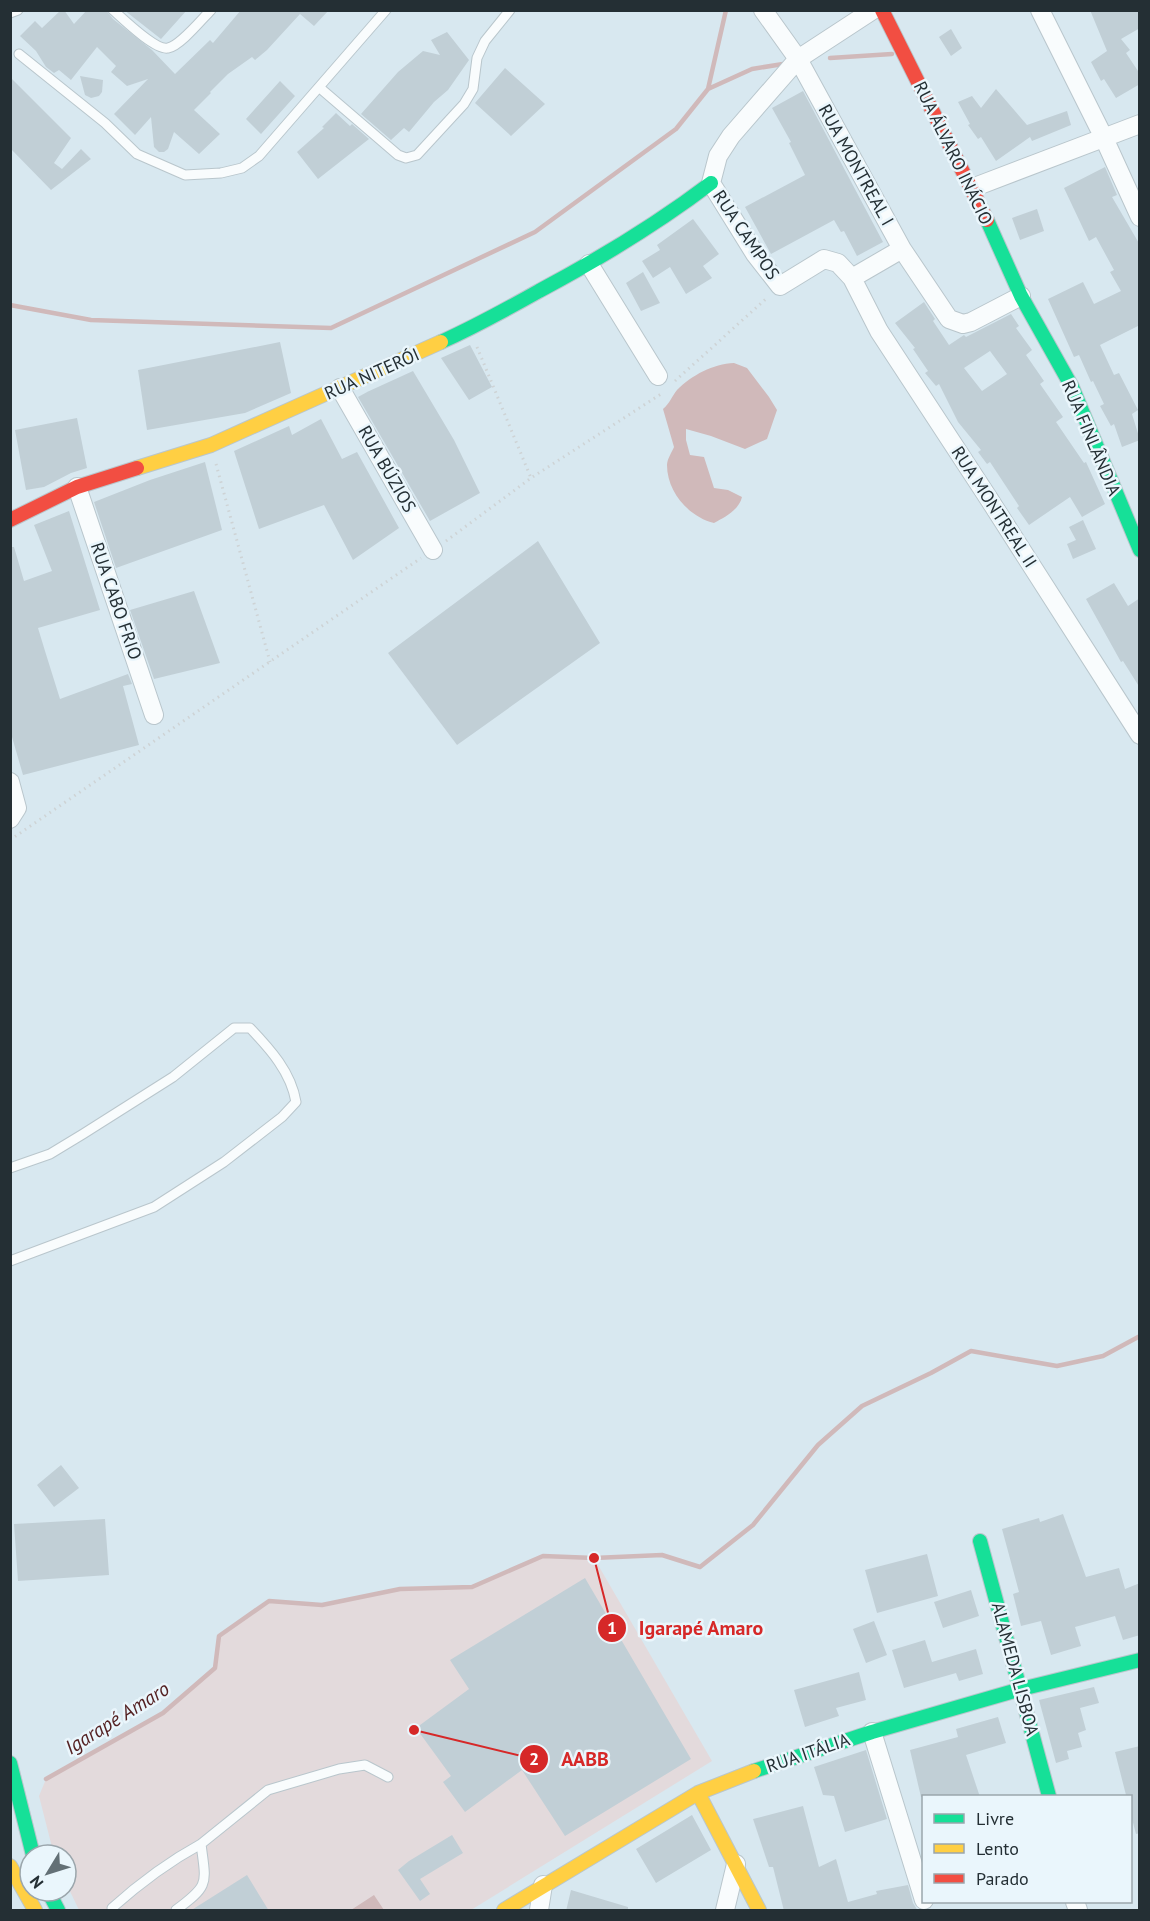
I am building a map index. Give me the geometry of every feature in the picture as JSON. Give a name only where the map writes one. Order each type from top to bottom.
[{"type":"street","name":"RUA MONTREAL I","points":[[763,10],[798,59],[902,249],[949,319],[963,324],[970,322],[1021,297]]},
{"type":"street","points":[[711,183],[718,156],[731,136],[798,59],[873,10]]},
{"type":"street","name":"RUA ÁLVARO INÁCIO","points":[[882,10],[972,188],[1021,297]]},
{"type":"street","points":[[1040,10],[1103,136],[1140,217]]},
{"type":"street","points":[[972,188],[1103,136],[1140,124]]},
{"type":"street","name":"RUA NITERÓI","points":[[10,520],[77,487],[211,445],[470,329],[589,264],[674,210],[711,183]]},
{"type":"street","name":"RUA CAMPOS","points":[[711,183],[756,254],[780,286]]},
{"type":"street","points":[[780,286],[824,259],[838,263],[852,278],[902,249]]},
{"type":"street","points":[[589,264],[663,385]]},
{"type":"street","name":"RUA MONTREAL II","points":[[852,278],[879,331],[1140,735]]},
{"type":"street","name":"RUA FINLÂNDIA","points":[[1021,297],[1072,387],[1140,550]]},
{"type":"street","name":"RUA BÚZIOS","points":[[340,388],[433,550]]},
{"type":"street","name":"RUA CABO FRIO","points":[[77,487],[154,715]]},
{"type":"street","points":[[10,782],[16,808],[10,819]]},
{"type":"street","name":"ALAMEDA LISBOA","points":[[980,1541],[1048,1795]]},
{"type":"street","name":"RUA ITÁLIA","points":[[504,1911],[543,1885],[698,1793],[720,1783],[872,1732],[1021,1689],[1140,1660]]},
{"type":"street","points":[[872,1732],[922,1894]]},
{"type":"street","points":[[10,1763],[30,1843]]},
{"type":"street","points":[[698,1793],[759,1911]]},
{"type":"street","points":[[725,1911],[736,1864]]},
{"type":"street","points":[[10,1866],[35,1911]]},
{"type":"street","points":[[539,1911],[543,1885]]},
{"type":"lane","points":[[10,13],[18,10]]},
{"type":"lane","points":[[113,10],[153,44],[162,48],[169,48],[178,43],[211,10]]},
{"type":"lane","points":[[19,54],[105,123],[137,154],[185,175],[221,173],[242,168],[259,156],[386,10]]},
{"type":"lane","points":[[320,88],[398,155],[406,158],[417,155],[464,104],[473,89],[477,58],[485,42],[510,10]]},
{"type":"lane","points":[[10,1168],[50,1154],[93,1128],[172,1077],[234,1028],[250,1028],[271,1050],[294,1086],[296,1102],[282,1117],[224,1162],[154,1207],[10,1261]]},
{"type":"lane","points":[[112,1910],[147,1877],[176,1857],[201,1844],[268,1790],[339,1769],[365,1765],[388,1777]]},
{"type":"lane","points":[[176,1911],[197,1895],[205,1880],[201,1844]]},
{"type":"path","points":[[10,840],[433,550],[663,385],[780,286]]},
{"type":"path","points":[[470,329],[531,478]]},
{"type":"path","points":[[211,445],[270,662]]},
{"type":"shaded area","points":[[734,363],[747,368],[777,410],[767,439],[745,449],[686,429],[690,455],[704,457],[714,488],[728,490],[742,497],[735,509],[714,523],[696,515],[675,494],[667,465],[674,447],[663,409],[677,390],[696,375],[711,368]]},
{"type":"shaded area","points":[[543,1556],[594,1558],[712,1761],[471,1910],[79,1910],[76,1903],[78,1903],[78,1843],[51,1843],[39,1796],[46,1779],[163,1713],[215,1668],[219,1636],[269,1601],[322,1605],[400,1589],[472,1587]]},
{"type":"shaded area","points":[[374,1895],[384,1910],[351,1910]]},
{"type":"building","points":[[61,10],[64,10],[74,24],[87,10],[106,10],[113,19],[152,50],[175,74],[210,40],[213,43],[241,10],[329,10],[314,26],[300,14],[267,50],[255,60],[252,57],[228,74],[210,92],[194,110],[220,134],[199,154],[174,132],[168,149],[159,152],[154,147],[151,117],[135,135],[114,114],[148,79],[127,86],[111,72],[116,66],[97,47],[71,80],[59,70],[54,73],[46,67],[36,51],[20,36],[35,21],[42,28]]},
{"type":"building","points":[[124,10],[187,10],[161,39]]},
{"type":"building","points":[[1090,10],[1140,10],[1140,28],[1121,39],[1130,50],[1126,53],[1140,74],[1140,84],[1116,98],[1104,79],[1101,81],[1091,62],[1107,51]]},
{"type":"building","points":[[951,29],[962,48],[951,56],[939,37]]},
{"type":"building","points":[[447,32],[469,60],[448,90],[434,102],[409,132],[404,128],[391,140],[361,114],[398,72],[423,51],[440,55],[431,40]]},
{"type":"building","points":[[505,68],[545,104],[511,136],[475,103]]},
{"type":"building","points":[[80,76],[103,80],[102,92],[99,96],[91,98],[85,95]]},
{"type":"building","points":[[10,77],[71,138],[54,163],[62,169],[81,149],[91,159],[51,190],[10,148]]},
{"type":"building","points":[[280,81],[295,96],[261,134],[246,119]]},
{"type":"building","points":[[996,89],[1027,125],[1067,111],[1071,125],[1032,141],[1030,137],[996,161],[981,137],[978,139],[968,125],[970,124],[958,102],[972,96],[981,108]]},
{"type":"building","points":[[803,91],[883,242],[857,256],[844,231],[841,232],[834,220],[771,254],[745,207],[805,175],[789,143],[791,142],[772,108]]},
{"type":"building","points":[[336,113],[369,139],[318,179],[297,152],[324,128],[322,127]]},
{"type":"building","points":[[1105,167],[1117,195],[1112,197],[1140,245],[1140,325],[1100,345],[1114,375],[1119,373],[1138,410],[1132,414],[1140,440],[1122,447],[1114,424],[1111,426],[1100,406],[1104,404],[1093,381],[1091,382],[1079,355],[1074,357],[1048,299],[1083,282],[1094,304],[1121,291],[1110,272],[1114,270],[1096,237],[1089,241],[1064,188]]},
{"type":"building","points":[[1037,209],[1044,231],[1020,240],[1012,218]]},
{"type":"building","points":[[693,219],[719,254],[703,266],[712,278],[686,294],[670,267],[653,278],[642,261],[660,250],[657,245]]},
{"type":"building","points":[[643,272],[660,303],[641,311],[626,283]]},
{"type":"building","points":[[924,302],[949,345],[964,335],[966,337],[1011,314],[1019,326],[1016,328],[1032,350],[1026,355],[1044,381],[1040,384],[1063,417],[1056,422],[1084,463],[1086,462],[1105,504],[1082,517],[1070,497],[1029,525],[990,462],[987,464],[978,452],[981,450],[958,422],[939,384],[936,386],[925,373],[928,371],[913,349],[915,348],[895,323]],"holes":[[[990,351],[1007,374],[982,391],[964,368]]]},
{"type":"building","points":[[280,342],[291,393],[245,413],[147,430],[138,370]]},
{"type":"building","points":[[470,345],[492,387],[469,400],[441,358]]},
{"type":"building","points":[[413,371],[454,440],[480,493],[430,521],[358,397]]},
{"type":"building","points":[[77,418],[87,468],[71,473],[44,487],[26,490],[15,430]]},
{"type":"building","points":[[321,419],[342,459],[357,452],[399,528],[353,560],[324,505],[259,529],[234,451],[289,426],[292,435]]},
{"type":"building","points":[[205,462],[222,530],[116,568],[94,502]]},
{"type":"building","points":[[69,511],[100,610],[38,628],[60,699],[128,674],[132,684],[123,686],[139,745],[23,775],[10,730],[10,547],[14,547],[24,581],[52,571],[34,525]]},
{"type":"building","points":[[1083,520],[1096,549],[1073,559],[1067,544],[1076,540],[1069,527]]},
{"type":"building","points":[[538,541],[600,643],[457,745],[388,653]]},
{"type":"building","points":[[1114,583],[1128,606],[1140,598],[1140,688],[1123,661],[1121,662],[1086,599]]},
{"type":"building","points":[[194,591],[220,663],[154,679],[130,610]]},
{"type":"building","points":[[61,1465],[79,1488],[54,1507],[37,1485]]},
{"type":"building","points":[[1063,1514],[1086,1577],[1119,1568],[1125,1589],[1140,1583],[1140,1635],[1123,1640],[1115,1616],[1075,1627],[1081,1646],[1051,1655],[1041,1621],[1021,1626],[1013,1594],[1019,1592],[1002,1529],[1039,1518],[1040,1522]]},
{"type":"building","points":[[105,1519],[109,1575],[18,1581],[14,1524]]},
{"type":"building","points":[[927,1554],[938,1596],[877,1613],[865,1570]]},
{"type":"building","points":[[585,1578],[691,1759],[565,1836],[522,1770],[465,1812],[443,1782],[451,1776],[416,1728],[469,1689],[450,1660]]},
{"type":"building","points":[[971,1590],[979,1616],[943,1628],[934,1602]]},
{"type":"building","points":[[874,1621],[887,1655],[866,1663],[853,1629]]},
{"type":"building","points":[[925,1640],[932,1662],[976,1649],[983,1674],[959,1681],[956,1673],[904,1688],[892,1650]]},
{"type":"building","points":[[859,1672],[866,1700],[836,1708],[839,1716],[805,1727],[794,1690]]},
{"type":"building","points":[[1094,1687],[1099,1703],[1080,1708],[1086,1730],[1078,1733],[1082,1747],[1067,1751],[1069,1759],[1056,1763],[1039,1700]]},
{"type":"building","points":[[998,1717],[1006,1743],[966,1755],[979,1795],[922,1795],[921,1797],[910,1750],[958,1737],[956,1729]]},
{"type":"building","points":[[1140,1746],[1140,1833],[1136,1834],[1132,1819],[1132,1795],[1126,1795],[1115,1752]]},
{"type":"building","points":[[866,1750],[887,1819],[845,1832],[834,1796],[823,1795],[814,1767]]},
{"type":"building","points":[[803,1806],[819,1867],[836,1859],[848,1902],[877,1894],[876,1891],[908,1885],[918,1911],[784,1911],[773,1867],[769,1867],[753,1819]]},
{"type":"building","points":[[692,1815],[711,1850],[656,1883],[636,1849]]},
{"type":"building","points":[[452,1835],[463,1853],[420,1879],[430,1894],[420,1901],[398,1870]]},
{"type":"building","points":[[247,1875],[269,1911],[190,1911]]},
{"type":"building","points":[[571,1890],[628,1907],[628,1911],[566,1911]]},
{"type":"waterway","points":[[10,305],[91,320],[331,328],[535,232],[676,129],[708,89],[726,10]]},
{"type":"waterway","points":[[830,58],[892,54]]},
{"type":"waterway","points":[[708,89],[752,69],[783,64]]},
{"type":"waterway","name":"Igarapé Amaro","points":[[46,1779],[163,1713],[215,1668],[219,1636],[269,1601],[322,1605],[400,1589],[472,1587],[543,1556],[594,1558],[662,1555],[700,1567],[753,1525],[818,1445],[862,1406],[971,1351],[1057,1366],[1103,1356],[1140,1336]]},
{"type":"traffic: fast","points":[[441,342],[503,311],[606,254],[670,213],[711,183]]},
{"type":"traffic: fast","points":[[987,220],[1021,296],[1072,387],[1140,550]]},
{"type":"traffic: fast","points":[[980,1541],[1049,1795]]},
{"type":"traffic: fast","points":[[754,1771],[872,1732],[1021,1689],[1140,1660]]},
{"type":"traffic: fast","points":[[10,1763],[30,1843]]},
{"type":"traffic: fast","points":[[54,1903],[58,1910]]},
{"type":"traffic: slow","points":[[137,468],[211,445],[441,342]]},
{"type":"traffic: slow","points":[[504,1910],[698,1793],[754,1771]]},
{"type":"traffic: slow","points":[[698,1793],[759,1910]]},
{"type":"traffic: slow","points":[[10,1866],[35,1910]]},
{"type":"traffic: jam","points":[[882,10],[987,220]]},
{"type":"traffic: jam","points":[[10,520],[77,487],[137,468]]},
{"type":"place","name":"Igarapé Amaro","points":[[594,1558]]},
{"type":"place","name":"AABB","points":[[414,1730]]}]
